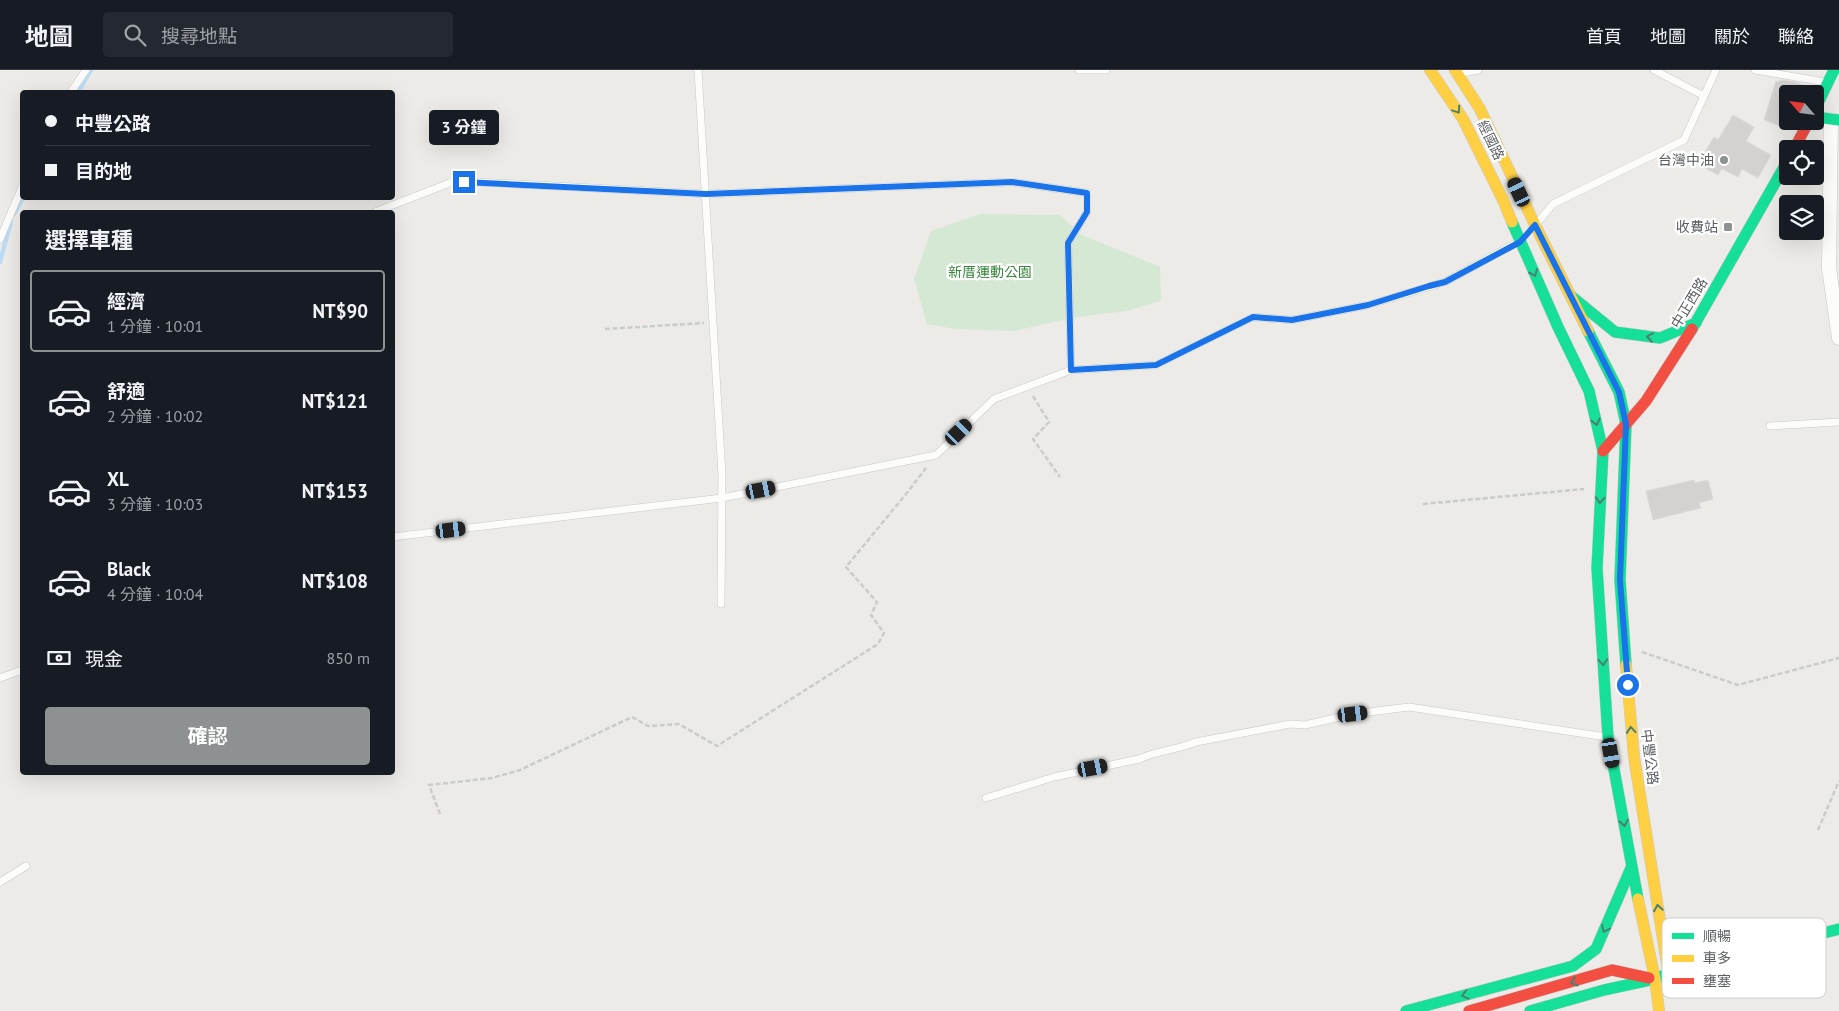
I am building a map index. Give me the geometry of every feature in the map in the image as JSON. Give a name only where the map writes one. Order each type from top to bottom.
[{"type":"main road","name":"經國路","points":[[1430,70],[1464,119],[1503,200],[1569,294],[1619,392],[1626,424]]},
{"type":"main road","points":[[1824,90],[1834,70]]},
{"type":"main road","name":"經國路","points":[[1456,72],[1480,109],[1589,391],[1603,451]]},
{"type":"main road","name":"中正西路","points":[[1603,451],[1646,401],[1696,323],[1779,176]]},
{"type":"main road","points":[[1569,294],[1615,332],[1660,338],[1696,323]]},
{"type":"main road","name":"中豐公路","points":[[1626,424],[1620,586],[1624,646],[1634,757],[1662,930]]},
{"type":"main road","points":[[1603,451],[1597,568],[1608,737],[1631,868],[1655,979],[1659,1011]]},
{"type":"main road","points":[[1598,587],[1620,586]]},
{"type":"main road","points":[[1406,1011],[1573,966],[1596,949],[1631,868]]},
{"type":"main road","points":[[1826,932],[1839,929]]},
{"type":"main road","points":[[1469,1011],[1612,970],[1655,979]]},
{"type":"main road","points":[[1530,1011],[1662,976]]},
{"type":"street","points":[[1835,120],[1829,268],[1839,338]]},
{"type":"lane","points":[[72,90],[86,70]]},
{"type":"lane","points":[[698,70],[722,498],[722,604]]},
{"type":"lane","points":[[1079,70],[1106,70]]},
{"type":"lane","points":[[1456,72],[1478,70]]},
{"type":"lane","points":[[1654,70],[1704,96]]},
{"type":"lane","points":[[395,537],[722,498],[936,455],[994,399],[1071,370],[1156,365],[1253,317],[1292,320],[1368,305],[1445,282],[1527,233],[1552,204],[1684,140],[1716,70]]},
{"type":"lane","points":[[1755,70],[1828,82]]},
{"type":"lane","points":[[380,210],[452,182],[706,194],[1012,182],[1087,193],[1087,212],[1068,243],[1071,370]]},
{"type":"lane","points":[[0,239],[20,192]]},
{"type":"lane","points":[[1770,426],[1839,422]]},
{"type":"lane","points":[[0,678],[20,671]]},
{"type":"lane","points":[[986,798],[1054,777],[1139,759],[1152,752],[1184,747],[1196,742],[1290,724],[1305,724],[1353,714],[1409,707],[1608,737]]},
{"type":"lane","points":[[0,882],[26,866]]},
{"type":"path","points":[[605,329],[713,322]]},
{"type":"path","points":[[1027,386],[1049,422],[1033,439],[1060,478]]},
{"type":"path","points":[[440,814],[429,785],[492,778],[520,770],[632,717],[648,726],[679,724],[717,746],[878,644],[884,633],[871,615],[878,602],[846,567],[936,455]]},
{"type":"path","points":[[1424,504],[1601,487]]},
{"type":"path","points":[[1624,646],[1738,685],[1839,658]]},
{"type":"path","points":[[1818,830],[1839,782]]},
{"type":"green space","name":"新厝運動公園","points":[[980,214],[1060,215],[1082,235],[1160,267],[1161,301],[1126,311],[1071,318],[1015,331],[955,329],[927,324],[914,279],[931,231]]},
{"type":"building","points":[[1780,80],[1803,85],[1779,85],[1779,126],[1764,120],[1776,81],[1779,82]]},
{"type":"building","points":[[1733,115],[1754,127],[1746,141],[1771,155],[1758,178],[1742,169],[1738,177],[1722,169],[1718,175],[1698,164],[1714,137],[1718,140]]},
{"type":"building","points":[[1694,480],[1695,483],[1708,480],[1713,499],[1699,503],[1701,508],[1653,520],[1646,491]]},
{"type":"waterway","points":[[79,90],[91,70]]},
{"type":"waterway","points":[[14,214],[22,200]]},
{"type":"waterway","points":[[0,262],[11,221]]},
{"type":"traffic: fast","points":[[1824,91],[1834,70]]},
{"type":"traffic: fast","points":[[1824,118],[1839,120]]},
{"type":"traffic: fast","points":[[1692,329],[1779,176]]},
{"type":"traffic: fast","points":[[1512,222],[1558,327],[1589,391],[1603,451],[1597,568],[1608,737],[1638,899]]},
{"type":"traffic: fast","points":[[1571,296],[1615,332],[1660,338],[1696,323]]},
{"type":"traffic: fast","points":[[1588,331],[1619,392],[1626,424],[1620,580],[1626,665]]},
{"type":"traffic: fast","points":[[1406,1011],[1573,966],[1596,949],[1631,868]]},
{"type":"traffic: fast","points":[[1826,932],[1839,929]]},
{"type":"traffic: fast","points":[[1530,1011],[1662,976]]},
{"type":"traffic: slow","points":[[1430,70],[1463,119],[1512,222]]},
{"type":"traffic: slow","points":[[1455,70],[1480,109],[1588,331]]},
{"type":"traffic: slow","points":[[1626,665],[1634,757],[1662,933]]},
{"type":"traffic: slow","points":[[1638,899],[1655,979],[1659,1011]]},
{"type":"traffic: jam","points":[[1799,140],[1804,130]]},
{"type":"traffic: jam","points":[[1603,451],[1646,401],[1692,329]]},
{"type":"traffic: jam","points":[[1469,1011],[1612,970],[1649,978]]},
{"type":"place","name":"台灣中油","points":[[1724,160]]},
{"type":"place","name":"收費站","points":[[1728,227]]},
{"type":"route","points":[[464,182],[706,194],[1012,182],[1087,193],[1087,212],[1068,243],[1071,370],[1156,365],[1253,317],[1292,320],[1368,305],[1445,282],[1520,242],[1535,225],[1619,392],[1626,424],[1620,580],[1628,685]]}]
